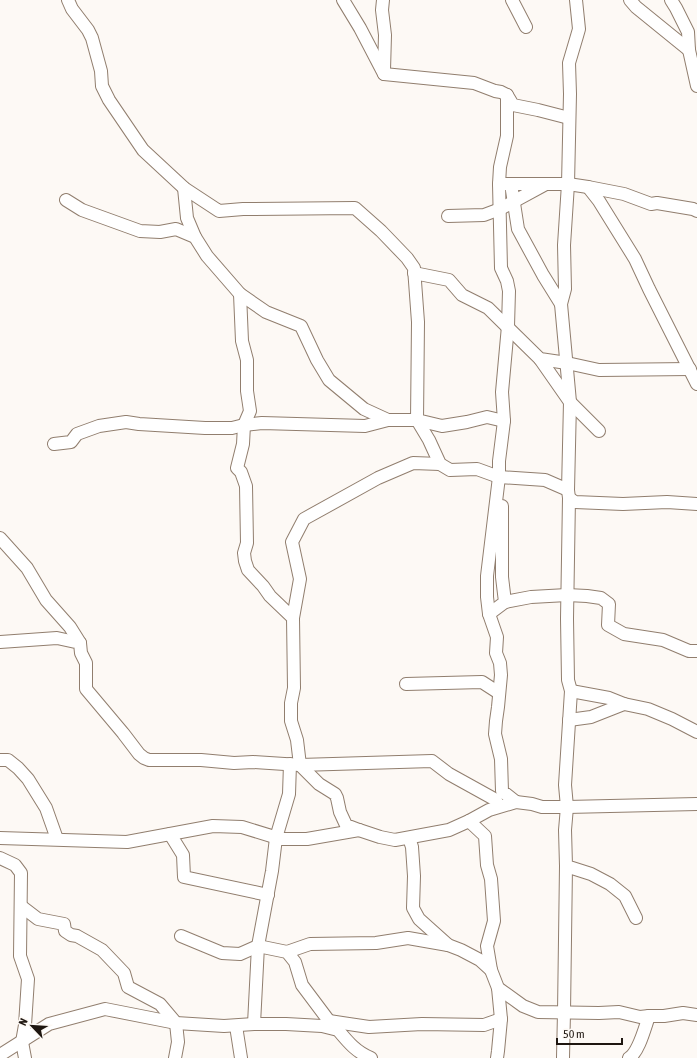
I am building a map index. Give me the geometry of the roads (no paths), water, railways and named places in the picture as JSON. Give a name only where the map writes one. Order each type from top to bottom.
[{"type":"street","points":[[68,0],[72,9],[88,30],[92,38],[101,71],[102,86],[111,104],[143,150],[184,188],[219,211],[243,209],[355,208],[381,231],[407,258],[414,268],[418,322],[417,420],[429,440],[440,464]]},
{"type":"street","points":[[343,0],[360,28],[384,74]]},
{"type":"street","points":[[383,0],[382,10],[385,35],[384,74]]},
{"type":"street","points":[[512,0],[526,27]]},
{"type":"street","points":[[562,1058],[566,866],[565,830],[567,807],[565,785],[571,692],[568,680],[566,620],[570,402],[561,304],[565,289],[564,245],[568,184],[569,63],[578,29],[576,0]]},
{"type":"street","points":[[630,0],[692,58]]},
{"type":"street","points":[[675,3],[688,32],[697,86]]},
{"type":"street","points":[[384,74],[468,82],[507,95],[513,105],[569,118]]},
{"type":"street","points":[[507,95],[507,136],[500,166],[505,184],[514,201],[518,229],[561,304]]},
{"type":"street","points":[[505,184],[568,184],[624,194],[651,204],[657,203],[697,211]]},
{"type":"street","points":[[497,1058],[501,1019],[498,988],[491,970],[487,946],[494,921],[484,826],[489,810],[499,795],[501,758],[495,734],[501,675],[500,663],[496,653],[497,637],[489,614],[487,576],[499,477],[499,461],[504,420],[502,392],[508,326],[509,291],[507,281],[501,268],[500,208],[505,184]]},
{"type":"street","points":[[448,216],[484,215],[546,184]]},
{"type":"street","points":[[588,187],[599,201],[635,259],[648,289],[697,384]]},
{"type":"street","points":[[184,188],[187,218],[195,237],[207,256],[240,294],[266,312],[301,326],[317,360],[329,380],[364,409],[388,420]]},
{"type":"street","points":[[66,200],[82,210],[140,231],[160,232],[176,229],[195,237]]},
{"type":"street","points":[[414,273],[449,280],[462,295],[488,308],[540,359],[570,402],[599,431]]},
{"type":"street","points":[[240,294],[242,341],[247,360],[247,391],[250,411],[244,425],[243,444],[237,468],[246,486],[247,543],[244,553],[245,561],[248,570],[270,596],[293,618]]},
{"type":"street","points":[[540,359],[599,370],[690,369]]},
{"type":"street","points":[[487,417],[502,392]]},
{"type":"street","points":[[54,444],[71,442],[77,434],[99,426],[126,422],[205,428],[232,428],[244,425],[262,424],[365,426],[388,420],[417,420],[442,426],[487,417],[504,420]]},
{"type":"street","points":[[254,1024],[258,946],[272,871],[276,838],[289,794],[295,764],[297,740],[291,721],[291,704],[294,688],[293,618],[300,579],[292,542],[304,519],[378,478],[413,463],[440,464],[450,470],[477,469],[499,477],[545,480],[568,494],[575,502],[623,504],[667,502],[697,504]]},
{"type":"street","points":[[499,477],[502,494],[502,577],[505,602]]},
{"type":"street","points":[[0,538],[27,568],[46,600],[70,627],[80,643],[81,653],[86,663],[86,689],[139,754],[149,760],[201,760],[234,763],[253,762],[295,764],[432,761],[449,774],[516,802],[542,806],[567,807],[697,804]]},
{"type":"street","points":[[489,614],[505,602],[531,597],[567,595],[601,598],[609,604],[608,625],[624,634],[663,640],[689,651],[697,651]]},
{"type":"street","points":[[0,642],[57,638],[80,643]]},
{"type":"street","points":[[406,684],[482,682],[500,693]]},
{"type":"street","points":[[571,692],[609,698],[624,704],[648,709],[697,732]]},
{"type":"street","points":[[569,720],[591,717],[624,704]]},
{"type":"street","points":[[0,760],[8,760],[28,779],[46,808],[57,839]]},
{"type":"street","points":[[295,764],[319,784],[335,794],[340,812],[346,824],[380,837],[395,840],[449,830],[468,822],[489,810],[516,802]]},
{"type":"street","points":[[468,822],[485,836]]},
{"type":"street","points":[[0,838],[127,842],[214,826],[242,827],[281,839],[307,839],[359,830]]},
{"type":"street","points":[[170,834],[183,855],[184,878],[268,895]]},
{"type":"street","points":[[409,838],[412,847],[414,876],[413,908],[419,919],[448,945]]},
{"type":"street","points":[[0,858],[15,865],[21,873],[20,956],[28,979],[22,1042],[25,1058]]},
{"type":"street","points":[[566,866],[591,874],[610,884],[625,896],[636,918]]},
{"type":"street","points":[[21,906],[38,919],[64,924],[65,931],[102,950],[124,972],[128,987],[160,1004],[176,1023],[178,1042],[175,1058]]},
{"type":"street","points":[[181,936],[222,953],[240,954],[258,946],[287,952],[310,944],[376,943],[408,938],[448,945],[461,950],[480,960],[491,970]]},
{"type":"street","points":[[287,952],[296,962],[302,984],[329,1021],[349,1045],[366,1057]]},
{"type":"street","points":[[498,988],[523,1006],[538,1012],[619,1012],[640,1017],[664,1016],[683,1013],[697,1015]]},
{"type":"street","points":[[0,1055],[49,1024],[105,1009],[176,1023],[224,1026],[286,1024],[322,1026],[338,1030]]},
{"type":"street","points":[[629,1058],[636,1050],[649,1016]]},
{"type":"street","points":[[329,1021],[369,1027],[422,1024],[484,1025],[501,1019]]},
{"type":"street","points":[[236,1026],[241,1058]]}]
